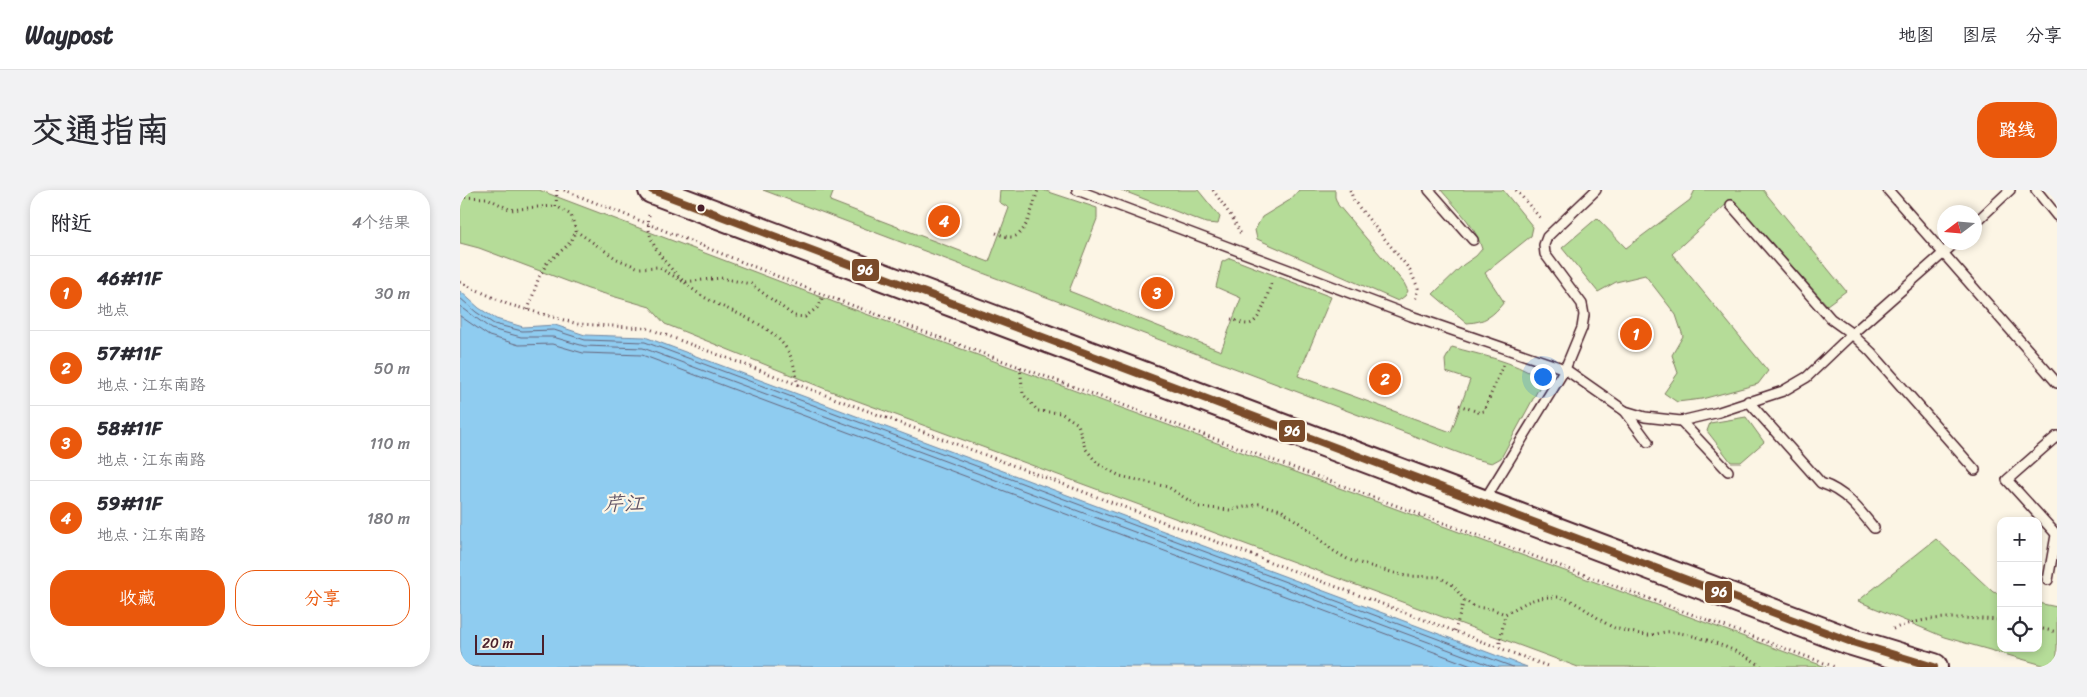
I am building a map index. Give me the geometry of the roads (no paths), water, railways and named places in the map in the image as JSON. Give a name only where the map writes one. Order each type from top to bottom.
[{"type":"street","points":[[653,190],[1849,641],[1934,667]]},
{"type":"lane","points":[[1077,190],[1411,316],[1565,370],[1625,411],[1644,417],[1681,421],[1719,412],[1783,391],[1807,377],[1852,334],[1948,250]]},
{"type":"lane","points":[[1430,190],[1473,240]]},
{"type":"lane","points":[[1483,504],[1565,370],[1582,328],[1584,316],[1582,304],[1545,254],[1544,246],[1546,237],[1596,190]]},
{"type":"lane","points":[[1888,190],[2057,383]]},
{"type":"lane","points":[[1982,216],[2010,190]]},
{"type":"lane","points":[[2036,190],[2057,216]]},
{"type":"lane","points":[[1731,205],[1831,320],[1852,334],[1871,352],[1975,470]]},
{"type":"lane","points":[[1748,401],[1821,483],[1833,486],[1851,500],[1874,528]]},
{"type":"lane","points":[[1625,411],[1648,442]]},
{"type":"lane","points":[[1681,421],[1728,471]]},
{"type":"lane","points":[[2048,580],[2056,535],[2007,480],[2057,436]]},
{"type":"water","name":"芹江","points":[[460,291],[479,308],[496,319],[523,327],[555,325],[585,335],[645,337],[1527,667],[460,667]]},
{"type":"place","name":"59#11F","points":[[944,221]]},
{"type":"place","name":"58#11F","points":[[1157,293]]},
{"type":"place","name":"46#11F","points":[[1636,334]]},
{"type":"place","name":"57#11F","points":[[1385,379]]}]
